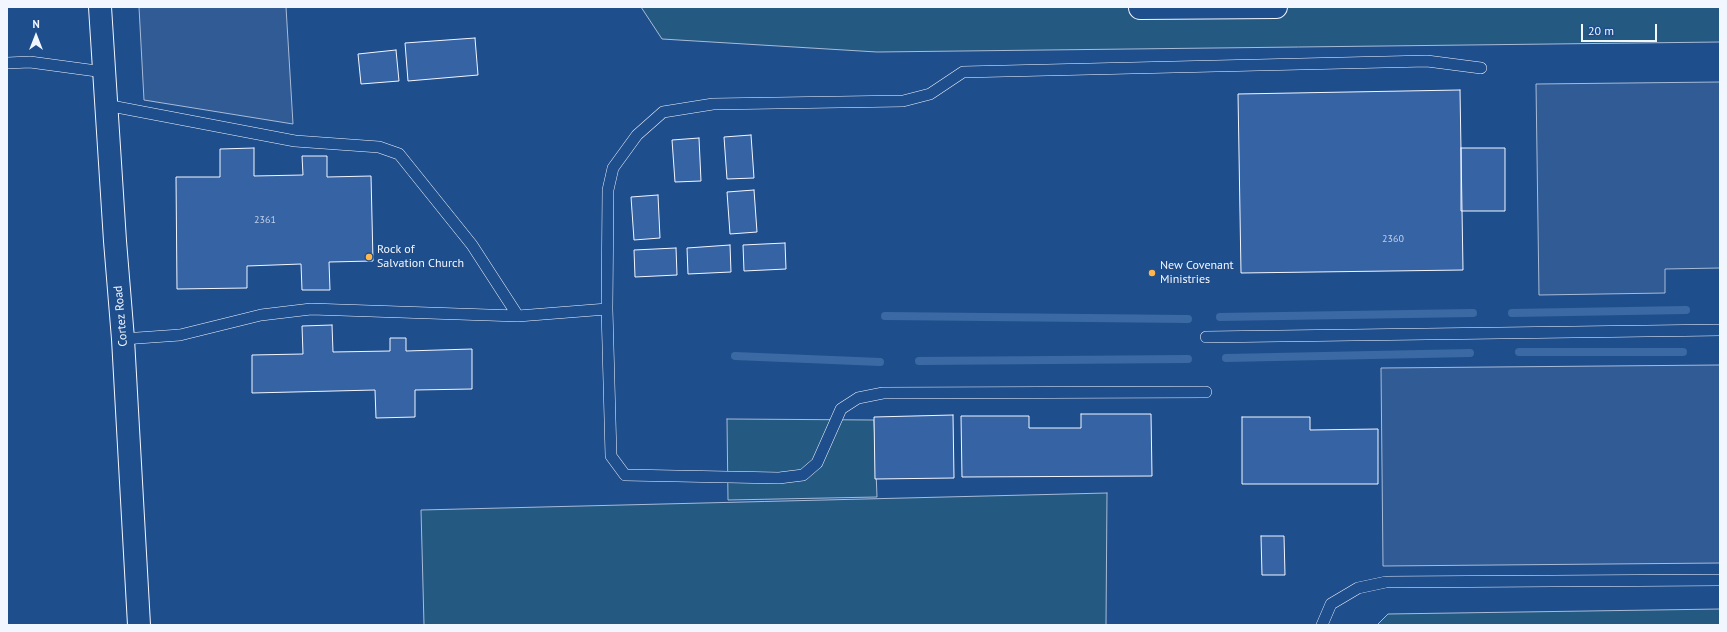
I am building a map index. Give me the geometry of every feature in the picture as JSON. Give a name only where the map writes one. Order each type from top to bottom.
[{"type":"street","name":"Cortez Road","points":[[100,7],[123,339],[139,625]]},
{"type":"street","points":[[1140,8],[1276,7]]},
{"type":"lane","points":[[1206,392],[883,393],[858,398],[841,409],[817,463],[802,475],[779,478],[624,475],[611,456],[607,309],[608,190],[613,168],[637,135],[663,112],[713,104],[903,101],[930,94],[963,72],[1427,60],[1481,68]]},
{"type":"lane","points":[[7,63],[30,62],[104,72]]},
{"type":"lane","points":[[106,106],[295,141],[379,147],[399,154],[472,246],[518,316]]},
{"type":"lane","points":[[123,339],[180,335],[261,315],[311,309],[518,316],[607,309]]},
{"type":"lane","points":[[1206,337],[1720,330]]},
{"type":"lane","points":[[1322,625],[1331,604],[1358,588],[1386,582],[1720,580]]},
{"type":"shaded area","points":[[139,7],[286,7],[293,124],[144,100]]},
{"type":"shaded area","points":[[641,7],[1720,7],[1720,42],[877,52],[662,39]]},
{"type":"shaded area","points":[[1720,82],[1720,268],[1665,269],[1665,293],[1539,295],[1536,84]]},
{"type":"shaded area","points":[[1720,365],[1720,563],[1383,566],[1381,368]]},
{"type":"shaded area","points":[[727,419],[874,420],[877,497],[728,500]]},
{"type":"shaded area","points":[[1107,493],[1106,625],[424,625],[421,510]]},
{"type":"shaded area","points":[[1720,609],[1720,625],[1377,625],[1388,614]]},
{"type":"building","points":[[475,38],[478,75],[408,81],[405,43]]},
{"type":"building","points":[[396,50],[399,81],[361,84],[358,54]]},
{"type":"building","points":[[1460,90],[1463,270],[1241,273],[1238,94]]},
{"type":"building","points":[[751,135],[754,178],[727,179],[724,137]]},
{"type":"building","points":[[699,138],[701,181],[675,182],[672,140]]},
{"type":"building","points":[[254,148],[254,176],[303,175],[302,156],[327,156],[327,177],[371,176],[373,261],[329,262],[330,290],[302,290],[301,264],[247,266],[247,288],[177,289],[176,177],[220,177],[220,149]]},
{"type":"building","points":[[1461,148],[1505,148],[1505,211],[1461,211]]},
{"type":"building","points":[[754,190],[757,232],[730,234],[727,192]]},
{"type":"building","points":[[658,195],[660,238],[634,240],[631,197]]},
{"type":"building","points":[[785,243],[786,269],[744,271],[743,245]]},
{"type":"building","points":[[730,245],[731,272],[688,274],[687,248]]},
{"type":"building","points":[[676,248],[677,275],[635,277],[634,250]]},
{"type":"building","points":[[332,325],[333,352],[390,351],[390,338],[406,338],[406,351],[472,349],[472,389],[415,390],[415,417],[376,418],[375,390],[252,393],[252,355],[303,354],[302,326]]},
{"type":"building","points":[[1081,414],[1151,414],[1152,476],[962,477],[961,416],[1029,416],[1029,428],[1081,428]]},
{"type":"building","points":[[953,415],[954,478],[875,479],[874,417]]},
{"type":"building","points":[[1242,417],[1310,417],[1310,430],[1378,429],[1378,484],[1242,484]]},
{"type":"building","points":[[1261,536],[1284,536],[1285,575],[1262,575]]},
{"type":"waterway","points":[[1512,313],[1686,310]]},
{"type":"waterway","points":[[1220,317],[1473,313]]},
{"type":"waterway","points":[[885,316],[1188,319]]},
{"type":"waterway","points":[[1519,352],[1683,352]]},
{"type":"waterway","points":[[1226,358],[1470,353]]},
{"type":"waterway","points":[[735,356],[880,362]]},
{"type":"waterway","points":[[919,361],[1188,359]]},
{"type":"place","name":"Rock of Salvation Church","points":[[369,257]]},
{"type":"place","name":"New Covenant Ministries","points":[[1152,273]]}]
